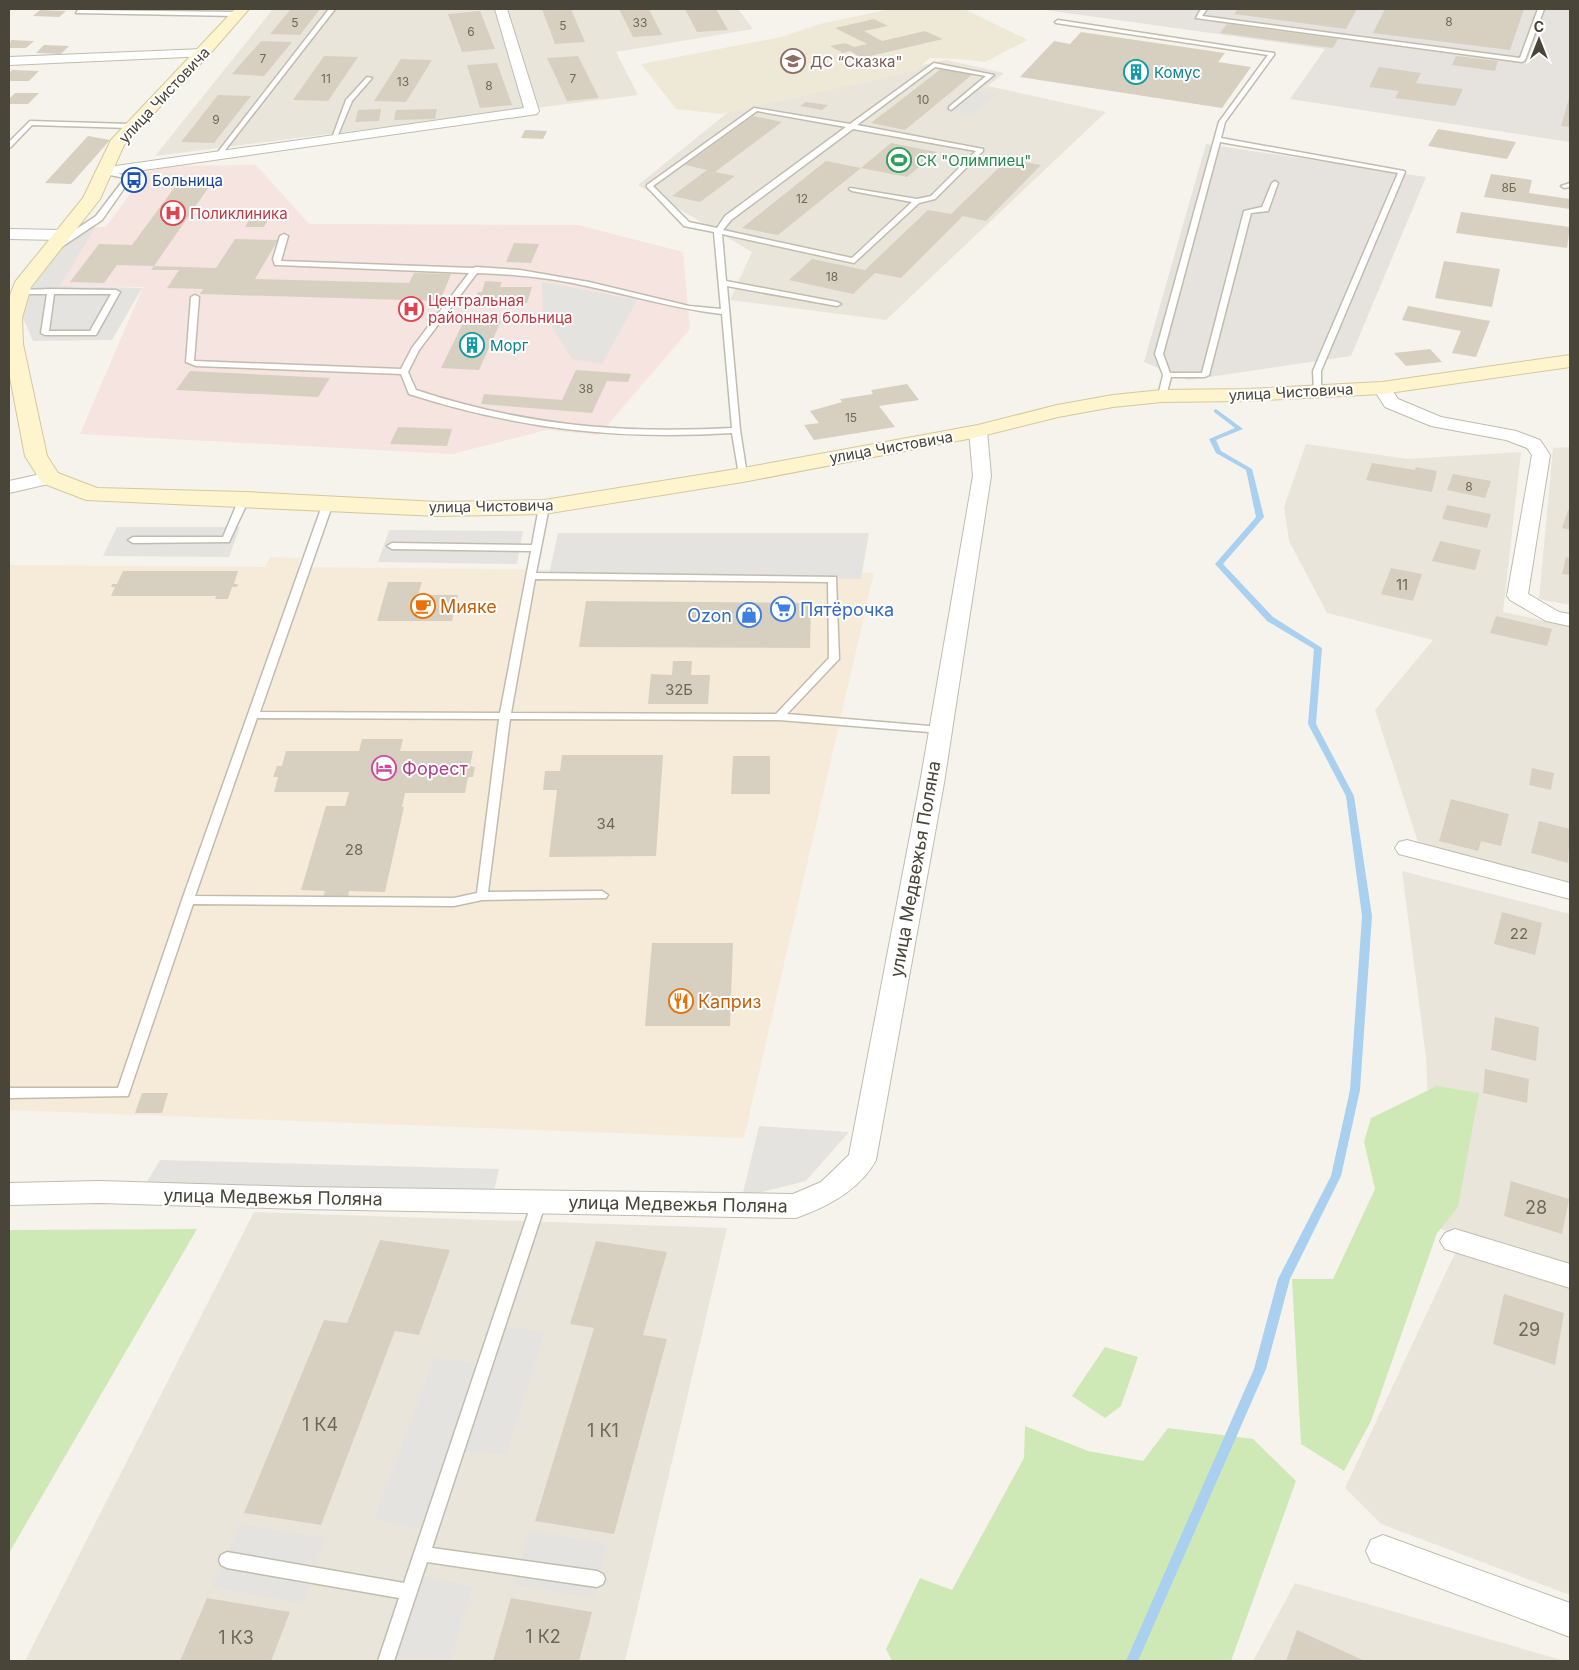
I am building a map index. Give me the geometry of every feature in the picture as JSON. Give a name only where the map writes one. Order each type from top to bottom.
[{"type":"street","points":[[102,172],[334,137],[532,111],[501,9]]},
{"type":"street","name":"улица Чистовича","points":[[240,12],[117,143],[91,199],[22,286],[12,318],[13,344],[36,456],[50,478],[94,495],[244,499],[438,509],[544,507],[744,474],[978,431],[1057,411],[1113,401],[1162,396],[1382,388],[1570,361]]},
{"type":"street","points":[[9,61],[203,53]]},
{"type":"street","points":[[9,234],[55,244]]},
{"type":"street","points":[[1382,388],[1391,403],[1437,422],[1510,435],[1534,444],[1541,455],[1517,596],[1553,617],[1570,620]]},
{"type":"street","name":"улица Медвежья Поляна","points":[[9,1194],[100,1192],[796,1206],[831,1190],[862,1160],[940,730],[982,476],[978,431]]},
{"type":"street","points":[[9,487],[50,478]]},
{"type":"street","points":[[1407,848],[1570,891]]},
{"type":"street","points":[[1455,1241],[1570,1276]]},
{"type":"street","points":[[1383,1551],[1570,1620]]},
{"type":"lane","points":[[220,154],[332,9]]},
{"type":"lane","points":[[1204,9],[1198,17],[1522,60],[1540,9]]},
{"type":"lane","points":[[78,12],[240,12]]},
{"type":"lane","points":[[1058,22],[1272,54],[1222,122],[1158,354],[1167,375],[1162,396]]},
{"type":"lane","points":[[744,474],[736,430],[718,232],[728,218],[934,65],[990,75],[951,108]]},
{"type":"lane","points":[[334,137],[349,100],[369,78]]},
{"type":"lane","points":[[852,189],[917,201],[933,198],[981,150],[756,109],[649,186],[687,224],[854,261],[917,201]]},
{"type":"lane","points":[[9,146],[30,123],[129,126]]},
{"type":"lane","points":[[1218,140],[1402,172],[1317,371],[1318,391]]},
{"type":"lane","points":[[55,244],[99,218],[129,177],[102,172]]},
{"type":"lane","points":[[1167,375],[1205,375],[1248,211],[1265,209],[1275,183]]},
{"type":"lane","points":[[284,236],[277,259],[278,263],[520,272],[589,284],[688,308],[726,312]]},
{"type":"lane","points":[[476,269],[415,350],[404,372],[412,392],[444,404],[508,419],[604,431],[703,433],[736,430]]},
{"type":"lane","points":[[723,283],[837,304]]},
{"type":"lane","points":[[20,292],[51,291],[116,292],[93,332],[45,333],[51,291]]},
{"type":"lane","points":[[194,297],[190,362],[196,364],[404,372]]},
{"type":"lane","points":[[133,540],[226,540],[244,499]]},
{"type":"lane","points":[[9,1094],[123,1093],[188,900],[328,503]]},
{"type":"lane","points":[[482,896],[505,716],[544,507]]},
{"type":"lane","points":[[392,546],[537,548]]},
{"type":"lane","points":[[532,576],[833,579],[834,659],[779,717]]},
{"type":"lane","points":[[254,714],[779,717],[940,730]]},
{"type":"lane","points":[[188,900],[454,902],[482,896],[602,895]]},
{"type":"lane","points":[[386,1661],[539,1202]]},
{"type":"lane","points":[[422,1554],[597,1580]]},
{"type":"lane","points":[[227,1560],[409,1592]]},
{"type":"shaded area","points":[[273,9],[738,9],[753,29],[616,52],[638,95],[155,156]]},
{"type":"shaded area","name":"ДС “Сказка\"","points":[[890,9],[964,9],[1028,40],[985,62],[930,58],[915,71],[721,114],[676,109],[641,64],[781,37],[820,24]]},
{"type":"shaded area","points":[[1038,9],[1570,9],[1570,142],[1290,99],[1325,49]]},
{"type":"shaded area","points":[[946,60],[1004,73],[988,86],[1106,112],[886,320],[730,300],[752,252],[638,185],[737,105]]},
{"type":"shaded area","points":[[967,89],[996,95],[971,116],[943,110]]},
{"type":"shaded area","points":[[1206,144],[1426,177],[1351,356],[1188,380],[1144,362]]},
{"type":"shaded area","name":"Центральная районная больница","points":[[256,165],[309,224],[578,225],[683,252],[690,329],[599,435],[547,430],[452,454],[80,434],[143,287],[60,286],[96,227],[106,227],[146,172],[168,166]]},
{"type":"shaded area","points":[[76,226],[96,227],[60,286],[142,288],[112,340],[33,341],[22,316],[32,286]]},
{"type":"shaded area","points":[[542,282],[637,300],[602,364],[572,359],[543,312]]},
{"type":"shaded area","points":[[1306,444],[1408,459],[1521,452],[1503,612],[1570,626],[1570,884],[1419,845],[1375,710],[1433,640],[1327,613],[1289,541],[1284,507]]},
{"type":"shaded area","points":[[1570,447],[1570,605],[1539,599],[1553,448]]},
{"type":"shaded area","points":[[117,527],[240,527],[229,557],[103,556]]},
{"type":"shaded area","points":[[389,530],[523,531],[517,564],[378,562]]},
{"type":"shaded area","points":[[558,533],[869,533],[861,579],[549,574]]},
{"type":"shaded area","points":[[270,557],[300,558],[298,567],[874,573],[744,1138],[9,1110],[9,565],[265,567]]},
{"type":"shaded area","points":[[1402,871],[1570,914],[1570,1267],[1434,1227],[1426,1057]]},
{"type":"shaded area","points":[[759,1126],[849,1132],[806,1181],[742,1197]]},
{"type":"shaded area","points":[[160,1160],[499,1169],[493,1196],[145,1185]]},
{"type":"shaded area","points":[[254,1212],[727,1228],[625,1661],[25,1661]]},
{"type":"shaded area","points":[[1455,1253],[1570,1289],[1570,1595],[1381,1524],[1345,1488]]},
{"type":"shaded area","points":[[498,1325],[545,1332],[506,1455],[456,1450],[430,1531],[374,1519],[434,1358],[485,1364]]},
{"type":"shaded area","points":[[240,1524],[325,1538],[303,1604],[212,1587]]},
{"type":"shaded area","points":[[530,1530],[608,1544],[593,1598],[514,1585]]},
{"type":"shaded area","points":[[415,1574],[473,1587],[450,1661],[386,1661]]},
{"type":"shaded area","points":[[1295,1583],[1565,1661],[1253,1661]]},
{"type":"green space","points":[[1437,1086],[1479,1093],[1458,1207],[1437,1233],[1371,1421],[1344,1471],[1301,1444],[1292,1279],[1333,1279],[1375,1189],[1364,1142],[1371,1118]]},
{"type":"green space","points":[[197,1229],[9,1553],[9,1230]]},
{"type":"green space","points":[[1105,1347],[1138,1357],[1121,1406],[1105,1418],[1072,1396]]},
{"type":"green space","points":[[1025,1426],[1088,1451],[1143,1461],[1168,1428],[1253,1439],[1296,1481],[1231,1661],[892,1661],[886,1649],[920,1578],[952,1590],[1024,1458]]},
{"type":"building","points":[[291,9],[320,9],[300,35],[270,34]]},
{"type":"building","points":[[542,9],[571,9],[585,42],[555,44]]},
{"type":"building","points":[[619,9],[649,9],[662,35],[633,37]]},
{"type":"building","points":[[685,9],[716,9],[728,30],[697,32]]},
{"type":"building","points":[[1238,9],[1357,9],[1346,29],[1234,14]]},
{"type":"building","points":[[1385,9],[1524,9],[1510,50],[1373,33]]},
{"type":"building","points":[[40,10],[66,11],[59,17],[33,16]]},
{"type":"building","points":[[480,11],[495,49],[462,52],[448,14]]},
{"type":"building","points":[[874,19],[888,26],[864,31],[882,41],[925,31],[943,39],[862,58],[850,51],[843,53],[830,46],[845,43],[854,47],[867,44],[835,28]]},
{"type":"building","points":[[1227,24],[1338,39],[1333,48],[1220,33]]},
{"type":"building","name":"Комус","points":[[1081,32],[1225,53],[1218,62],[1251,67],[1222,108],[1020,77],[1054,41],[1070,44]]},
{"type":"building","points":[[11,40],[34,41],[26,48],[9,48]]},
{"type":"building","points":[[261,41],[292,42],[264,76],[232,74]]},
{"type":"building","points":[[44,45],[69,46],[61,54],[36,53]]},
{"type":"building","points":[[324,56],[358,57],[328,101],[293,100]]},
{"type":"building","points":[[578,56],[599,98],[567,101],[547,58]]},
{"type":"building","points":[[1456,56],[1498,61],[1495,71],[1452,65]]},
{"type":"building","points":[[401,59],[432,60],[406,102],[374,101]]},
{"type":"building","points":[[497,63],[512,105],[480,108],[467,65]]},
{"type":"building","points":[[1379,67],[1421,73],[1416,83],[1463,89],[1455,106],[1395,98],[1399,91],[1369,87]]},
{"type":"building","points":[[941,69],[973,74],[905,130],[871,123]]},
{"type":"building","points":[[12,70],[39,71],[29,81],[9,81],[9,73]]},
{"type":"building","points":[[15,93],[39,93],[28,104],[9,104],[9,99]]},
{"type":"building","points":[[218,95],[251,96],[214,143],[181,142]]},
{"type":"building","points":[[1570,95],[1570,127],[1561,126]]},
{"type":"building","points":[[806,102],[828,105],[822,110],[800,106]]},
{"type":"building","points":[[381,109],[379,121],[355,122],[358,110]]},
{"type":"building","points":[[437,109],[435,119],[394,120],[396,110]]},
{"type":"building","points":[[753,116],[782,122],[715,172],[735,176],[700,202],[672,196],[707,170],[685,165]]},
{"type":"building","points":[[1438,129],[1516,142],[1507,159],[1428,146]]},
{"type":"building","points":[[525,130],[547,131],[543,139],[521,138]]},
{"type":"building","points":[[88,136],[110,140],[71,184],[45,183]]},
{"type":"building","name":"СК \"Олимпиец\"","points":[[891,143],[937,152],[907,177],[861,168]]},
{"type":"building","points":[[1008,159],[1041,165],[986,221],[963,216],[901,278],[875,273],[853,294],[789,280],[812,259],[865,270],[928,210],[951,214]]},
{"type":"building","points":[[826,161],[861,168],[778,235],[742,228]]},
{"type":"building","points":[[1491,174],[1532,180],[1529,193],[1570,199],[1570,209],[1484,197]]},
{"type":"building","name":"Поликлиника","points":[[180,180],[213,181],[154,266],[117,265],[104,283],[70,282],[99,244],[132,245]]},
{"type":"building","points":[[1461,212],[1570,227],[1567,248],[1456,233]]},
{"type":"building","points":[[252,215],[270,216],[264,227],[245,227]]},
{"type":"building","points":[[235,239],[278,240],[255,279],[409,283],[414,273],[451,274],[440,301],[200,294],[203,289],[167,288],[179,270],[151,270],[154,266],[216,268]]},
{"type":"building","points":[[514,243],[539,244],[531,263],[506,262]]},
{"type":"building","points":[[1444,261],[1500,269],[1492,307],[1435,298]]},
{"type":"building","points":[[485,281],[502,282],[500,287],[532,287],[527,303],[474,303],[478,292],[482,292]]},
{"type":"building","points":[[1408,306],[1490,321],[1476,357],[1452,353],[1461,331],[1402,320]]},
{"type":"building","name":"Морг","points":[[465,319],[501,321],[479,370],[441,368]]},
{"type":"building","points":[[1430,349],[1442,362],[1406,366],[1394,353]]},
{"type":"building","points":[[576,370],[631,374],[628,382],[607,381],[592,413],[481,404],[484,394],[562,400]]},
{"type":"building","points":[[190,371],[330,378],[318,397],[176,390]]},
{"type":"building","points":[[907,384],[919,400],[879,406],[895,427],[814,440],[804,425],[819,423],[810,411],[842,402],[840,399],[873,394],[871,390]]},
{"type":"building","points":[[398,427],[452,429],[447,446],[390,444]]},
{"type":"building","points":[[1372,463],[1415,470],[1416,467],[1437,471],[1432,492],[1366,480]]},
{"type":"building","points":[[1453,474],[1491,481],[1485,498],[1447,490]]},
{"type":"building","points":[[1447,505],[1491,514],[1487,528],[1442,519]]},
{"type":"building","points":[[1568,510],[1570,510],[1570,530],[1562,528]]},
{"type":"building","points":[[1440,541],[1481,550],[1475,570],[1432,561]]},
{"type":"building","points":[[1566,557],[1570,558],[1570,575],[1562,574]]},
{"type":"building","points":[[1391,568],[1422,574],[1413,601],[1381,594]]},
{"type":"building","points":[[123,571],[238,571],[234,584],[238,584],[237,587],[232,587],[228,599],[215,599],[216,596],[111,596],[115,587],[111,587],[112,584],[117,584]]},
{"type":"building","points":[[388,582],[422,582],[418,595],[458,595],[452,621],[377,621]]},
{"type":"building","points":[[586,601],[811,603],[810,648],[579,647]]},
{"type":"building","points":[[1496,616],[1552,629],[1547,646],[1490,633]]},
{"type":"building","points":[[673,661],[692,661],[691,675],[710,675],[708,704],[648,704],[651,674],[672,675]]},
{"type":"building","points":[[362,739],[403,739],[400,751],[473,751],[470,766],[475,767],[473,777],[468,777],[465,793],[405,793],[402,807],[404,807],[385,892],[349,891],[348,897],[323,897],[325,891],[301,890],[326,806],[345,806],[349,792],[274,792],[278,777],[273,777],[277,766],[282,766],[286,751],[359,751]]},
{"type":"building","points":[[562,755],[663,755],[656,856],[549,857],[557,790],[543,790],[545,771],[560,771]]},
{"type":"building","points":[[733,756],[770,756],[770,794],[731,794]]},
{"type":"building","points":[[1532,768],[1554,773],[1551,790],[1529,785]]},
{"type":"building","points":[[1451,799],[1509,814],[1501,846],[1481,841],[1478,851],[1439,841]]},
{"type":"building","points":[[1539,821],[1570,829],[1568,863],[1531,853]]},
{"type":"building","points":[[1502,912],[1542,923],[1535,955],[1494,944]]},
{"type":"building","points":[[652,943],[733,943],[730,1026],[645,1026]]},
{"type":"building","points":[[1495,1017],[1539,1027],[1536,1061],[1491,1050]]},
{"type":"building","points":[[1485,1069],[1529,1079],[1527,1103],[1483,1093]]},
{"type":"building","points":[[142,1093],[168,1093],[162,1113],[135,1113]]},
{"type":"building","points":[[1511,1181],[1569,1199],[1562,1234],[1504,1216]]},
{"type":"building","points":[[380,1240],[450,1250],[419,1335],[395,1331],[321,1525],[244,1513],[324,1320],[347,1323]]},
{"type":"building","points":[[596,1241],[667,1252],[643,1335],[667,1339],[614,1534],[535,1521],[594,1328],[570,1324]]},
{"type":"building","points":[[1504,1294],[1564,1313],[1555,1365],[1493,1344]]},
{"type":"building","points":[[207,1598],[290,1612],[271,1661],[180,1661]]},
{"type":"building","points":[[511,1598],[592,1612],[579,1661],[493,1661]]},
{"type":"building","points":[[1297,1630],[1365,1661],[1286,1661]]},
{"type":"waterway","points":[[1132,1661],[1260,1369],[1284,1279],[1336,1176],[1355,1090],[1367,916],[1350,796],[1312,724],[1318,648],[1270,619],[1219,564],[1260,517],[1249,469],[1218,452],[1212,439],[1240,429],[1216,411]]},
{"type":"place","name":"ДС “Сказка\"","points":[[793,61]]},
{"type":"place","name":"Комус","points":[[1136,72]]},
{"type":"place","name":"СК \"Олимпиец\"","points":[[899,160]]},
{"type":"place","name":"Больница","points":[[134,180]]},
{"type":"place","name":"Поликлиника","points":[[173,213]]},
{"type":"place","name":"Центральная районная больница","points":[[411,309]]},
{"type":"place","name":"Морг","points":[[472,345]]},
{"type":"place","name":"Мияке","points":[[423,606]]},
{"type":"place","name":"Пятёрочка","points":[[783,609]]},
{"type":"place","name":"Ozon","points":[[749,615]]},
{"type":"place","name":"Форест","points":[[384,768]]},
{"type":"place","name":"Каприз","points":[[681,1001]]}]
